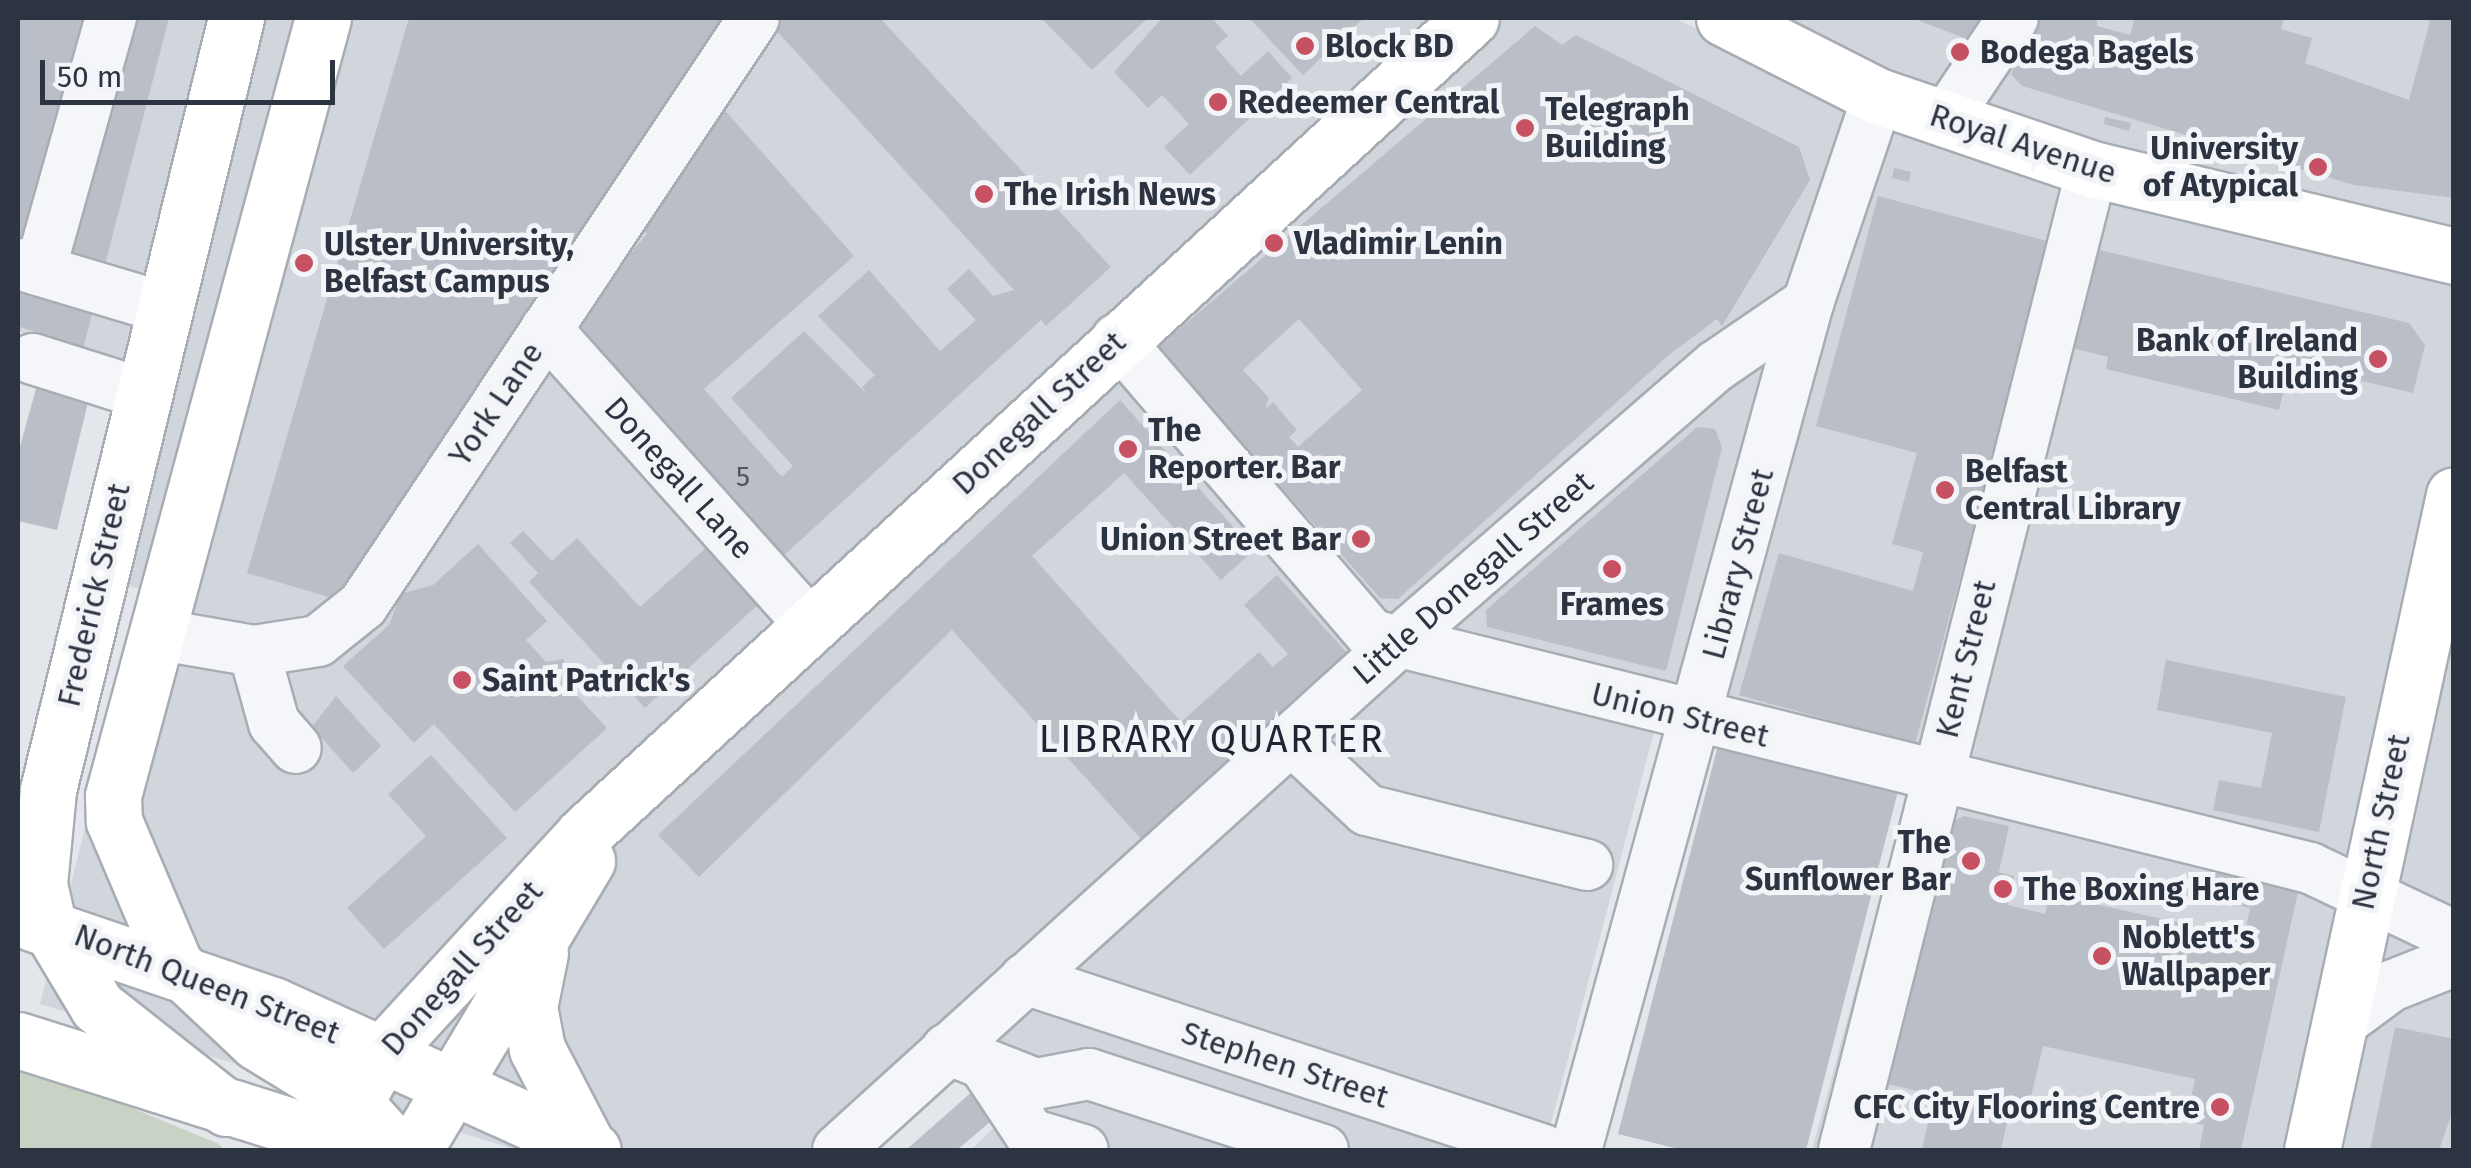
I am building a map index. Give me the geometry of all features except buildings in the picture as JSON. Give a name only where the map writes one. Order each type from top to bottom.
[{"type":"main road","name":"Frederick Street","points":[[226,1108],[97,1006],[33,923],[39,884],[33,810],[236,18]]},
{"type":"main road","name":"Frederick Street","points":[[175,965],[114,821],[156,634],[323,18]]},
{"type":"main road","name":"Royal Avenue","points":[[1724,18],[1878,96],[2092,169],[2454,256]]},
{"type":"main road","name":"Donegall Street","points":[[346,1136],[382,1054],[584,834],[614,816],[1453,26]]},
{"type":"main road","name":"North Street","points":[[2312,1150],[2366,894],[2445,568],[2454,495]]},
{"type":"main road","name":"Donegall Street","points":[[414,1150],[447,1085],[614,816]]},
{"type":"main road","name":"North Queen Street","points":[[33,923],[175,965],[591,1150]]},
{"type":"main road","points":[[543,935],[532,1032],[550,1086],[591,1150]]},
{"type":"main road","points":[[175,965],[257,1042],[346,1136]]},
{"type":"main road","points":[[18,1040],[226,1108],[397,1150]]},
{"type":"street","points":[[112,18],[29,267],[161,307]]},
{"type":"street","name":"York Lane","points":[[156,634],[254,651],[318,641],[363,605],[754,18]]},
{"type":"street","points":[[1944,120],[2013,18]]},
{"type":"street","name":"Library Street","points":[[1576,1150],[1808,302],[1878,96]]},
{"type":"street","name":"Kent Street","points":[[1844,1150],[2092,169]]},
{"type":"street","name":"Little Donegall Street","points":[[838,1150],[967,1059],[1025,979],[1396,644],[1716,366],[1808,302]]},
{"type":"street","name":"Donegall Lane","points":[[546,329],[812,626]]},
{"type":"street","name":"Union Street","points":[[1117,339],[1372,635],[1936,779],[2310,868],[2454,936]]},
{"type":"street","points":[[33,360],[141,393]]},
{"type":"street","points":[[254,651],[274,723],[296,748]]},
{"type":"street","points":[[1291,739],[1367,810],[1587,865]]},
{"type":"street","points":[[2338,1025],[2391,986],[2454,961]]},
{"type":"street","name":"Stephen Street","points":[[1025,979],[1544,1150]]},
{"type":"street","points":[[967,1059],[1030,1134],[1083,1150]]},
{"type":"street","points":[[967,1059],[1036,1084],[1089,1074],[1323,1150]]},
{"type":"shaded area","points":[[18,18],[1674,18],[1910,127],[2453,286],[2453,1150],[1812,1150],[1918,758],[1666,686],[1544,1150],[971,1150],[1005,1117],[960,1063],[858,1150],[517,1150],[40,1004],[146,591],[98,576],[145,377],[18,331]]},
{"type":"shaded area","points":[[1768,18],[2453,18],[2453,255],[1909,88]]},
{"type":"green space","points":[[18,1061],[219,1144],[224,1150],[18,1150]]},
{"type":"place","name":"Block BD","points":[[1305,46]]},
{"type":"place","name":"Bodega Bagels","points":[[1960,52]]},
{"type":"place","name":"Redeemer Central","points":[[1218,102]]},
{"type":"place","name":"Telegraph Building","points":[[1525,128]]},
{"type":"place","name":"University of Atypical","points":[[2318,167]]},
{"type":"place","name":"The Irish News","points":[[984,194]]},
{"type":"place","name":"Vladimir Lenin","points":[[1274,243]]},
{"type":"place","name":"Ulster University, Belfast Campus","points":[[304,263]]},
{"type":"place","name":"Bank of Ireland Building","points":[[2378,359]]},
{"type":"place","name":"The Reporter. Bar","points":[[1128,449]]},
{"type":"place","name":"Belfast Central Library","points":[[1945,490]]},
{"type":"place","name":"Union Street Bar","points":[[1361,539]]},
{"type":"place","name":"Frames","points":[[1612,569]]},
{"type":"place","name":"Saint Patrick's","points":[[462,680]]},
{"type":"place","name":"The Sunflower Bar","points":[[1971,861]]},
{"type":"place","name":"The Boxing Hare","points":[[2003,889]]},
{"type":"place","name":"Noblett's Wallpaper","points":[[2102,956]]},
{"type":"place","name":"CFC City Flooring Centre","points":[[2220,1107]]},
{"type":"district","name":"LIBRARY QUARTER","points":[[1212,740]]}]
